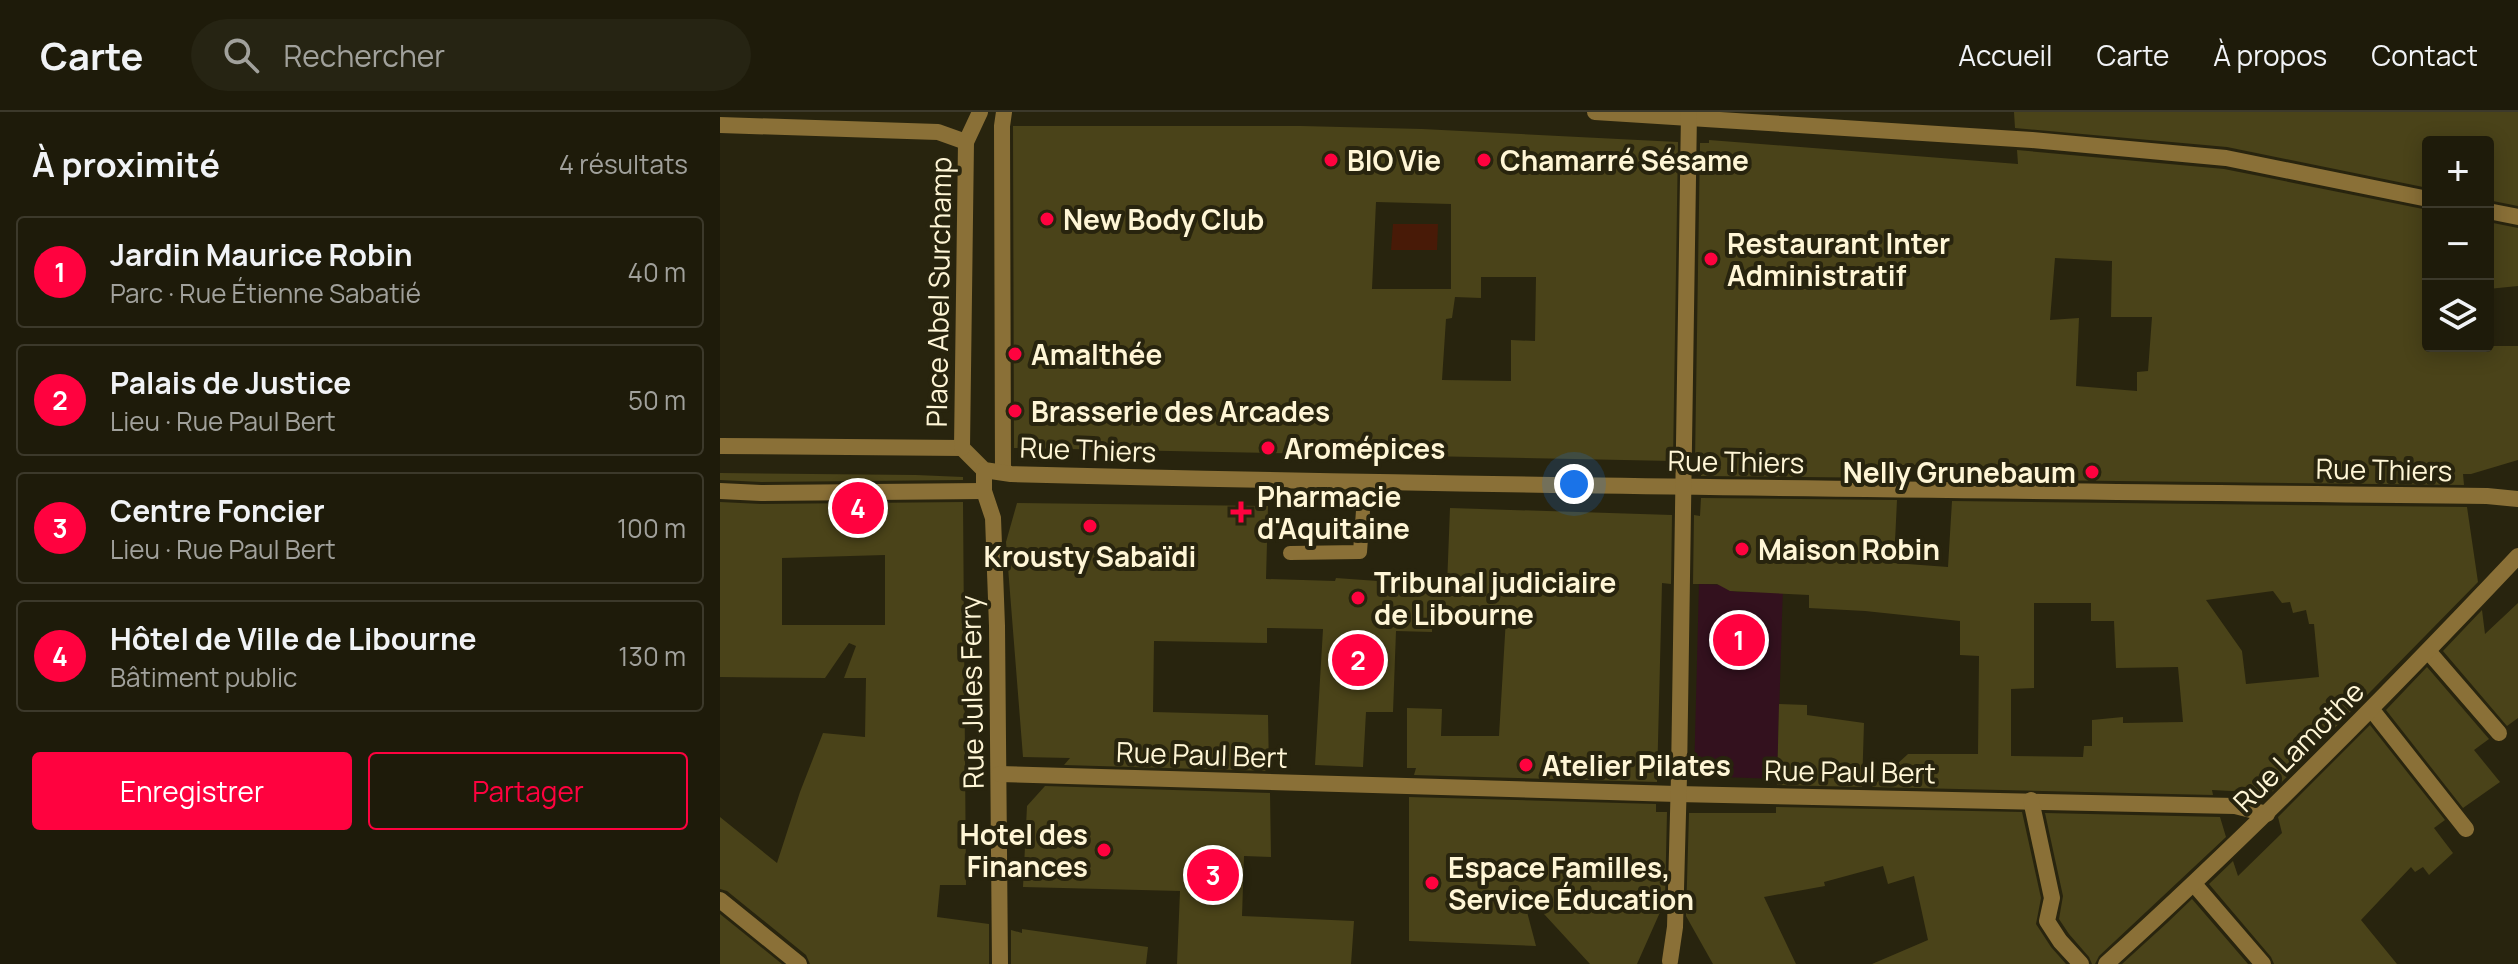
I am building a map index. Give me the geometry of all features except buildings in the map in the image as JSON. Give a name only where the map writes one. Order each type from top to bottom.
[{"type":"street","points":[[966,142],[980,112]]},
{"type":"street","points":[[1003,472],[1004,112]]},
{"type":"street","points":[[1595,112],[1689,114],[2226,158],[2422,198]]},
{"type":"street","points":[[1669,963],[1675,927],[1689,114]]},
{"type":"street","name":"Place Abel Surchamp","points":[[720,125],[938,132],[966,142],[962,448],[720,446]]},
{"type":"street","points":[[2494,212],[2518,217]]},
{"type":"street","name":"Rue Thiers","points":[[962,448],[984,470],[1011,474],[1365,483],[2487,496],[2518,499]]},
{"type":"street","name":"Rue Jules Ferry","points":[[984,470],[984,491],[993,518],[1000,964]]},
{"type":"street","points":[[720,491],[984,491]]},
{"type":"street","name":"Rue Lamothe","points":[[2106,964],[2267,814],[2372,710],[2518,556]]},
{"type":"street","points":[[2428,651],[2499,733]]},
{"type":"street","points":[[2372,710],[2466,829]]},
{"type":"street","name":"Rue Paul Bert","points":[[999,774],[1677,794],[2235,806],[2267,814]]},
{"type":"street","points":[[2031,800],[2052,898],[2047,921],[2081,964]]},
{"type":"street","points":[[2194,884],[2263,964]]},
{"type":"street","points":[[720,900],[799,964]]},
{"type":"lane","points":[[1290,553],[1360,552],[1365,483]]},
{"type":"shaded area","points":[[1393,224],[1438,224],[1437,250],[1391,250]]},
{"type":"shaded area","points":[[1699,584],[1727,585],[1727,590],[1741,592],[1783,585],[1777,779],[1694,776]]},
{"type":"place","name":"BIO Vie","points":[[1331,160]]},
{"type":"place","name":"Chamarré Sésame","points":[[1484,160]]},
{"type":"place","name":"New Body Club","points":[[1047,219]]},
{"type":"place","name":"Restaurant Inter Administratif","points":[[1711,259]]},
{"type":"place","name":"Amalthée","points":[[1015,354]]},
{"type":"place","name":"Brasserie des Arcades","points":[[1015,411]]},
{"type":"place","name":"Aromépices","points":[[1268,448]]},
{"type":"place","name":"Nelly Grunebaum","points":[[2092,472]]},
{"type":"place","name":"Hôtel de Ville de Libourne","points":[[858,508]]},
{"type":"place","name":"Pharmacie d'Aquitaine","points":[[1241,512]]},
{"type":"place","name":"Krousty Sabaïdi","points":[[1090,526]]},
{"type":"place","name":"Maison Robin","points":[[1742,549]]},
{"type":"place","name":"Tribunal judiciaire de Libourne","points":[[1358,598]]},
{"type":"place","name":"Jardin Maurice Robin","points":[[1739,640]]},
{"type":"place","name":"Palais de Justice","points":[[1358,660]]},
{"type":"place","name":"Atelier Pilates","points":[[1526,765]]},
{"type":"place","name":"Hotel des Finances","points":[[1104,850]]},
{"type":"place","name":"Centre Foncier","points":[[1213,875]]},
{"type":"place","name":"Espace Familles, Service Éducation","points":[[1432,883]]}]
